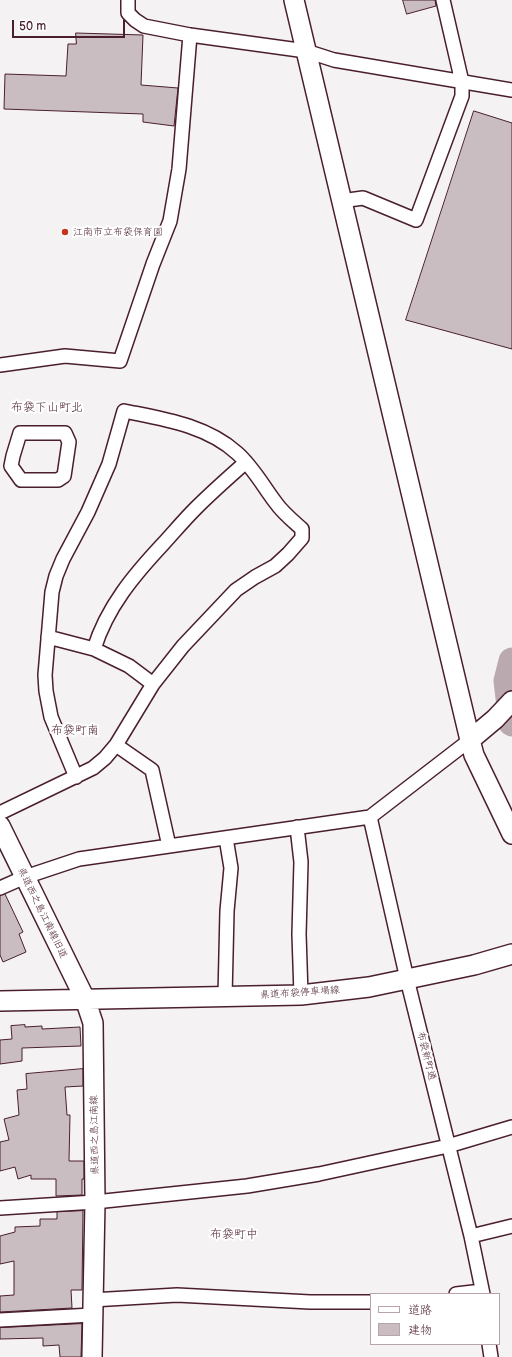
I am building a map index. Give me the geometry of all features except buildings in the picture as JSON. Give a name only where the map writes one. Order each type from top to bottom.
[{"type":"street","points":[[128,0],[128,13],[144,26],[190,35],[306,51],[334,60],[512,90]]},
{"type":"street","points":[[294,0],[470,740],[474,755],[512,834]]},
{"type":"street","points":[[341,201],[363,198],[416,220],[462,96],[462,82],[444,0]]},
{"type":"street","points":[[0,366],[65,356],[120,361],[153,264],[170,221],[179,169],[190,35]]},
{"type":"street","points":[[0,813],[76,777],[93,768],[105,758],[116,745],[153,684],[183,646],[236,590],[275,566],[302,538],[302,529],[277,504],[256,473],[237,453],[225,444],[199,429],[170,420],[124,411],[109,464],[88,512],[63,559],[56,576],[52,592],[45,675],[47,702],[56,731],[76,777]]},
{"type":"street","points":[[20,433],[65,434],[69,442],[64,476],[58,480],[21,480],[6,456],[20,433]]},
{"type":"street","points":[[94,648],[107,618],[128,585],[144,565],[196,508],[246,462]]},
{"type":"street","points":[[48,638],[94,648],[128,666],[153,684]]},
{"type":"street","points":[[0,888],[79,859],[370,817],[470,740],[506,707]]},
{"type":"street","points":[[116,745],[152,770],[169,846]]},
{"type":"street","name":"布袋新町通","points":[[370,817],[407,980],[471,1236],[483,1292]]},
{"type":"street","name":"県道西之島江南線旧道","points":[[0,826],[85,999]]},
{"type":"street","points":[[297,828],[301,862],[299,934],[301,995]]},
{"type":"street","points":[[225,997],[227,911],[231,868],[226,838]]},
{"type":"street","name":"県道布袋停車場線","points":[[85,999],[301,995],[369,987],[407,980],[474,965],[512,954]]},
{"type":"street","points":[[0,1001],[85,999]]},
{"type":"street","name":"県道西之島江南線","points":[[85,999],[93,1023],[95,1202],[92,1357]]},
{"type":"street","points":[[0,1208],[95,1202],[247,1186],[319,1174],[448,1146],[512,1127]]},
{"type":"street","points":[[471,1236],[512,1226]]},
{"type":"street","points":[[470,1293],[483,1292]]},
{"type":"street","points":[[0,1320],[177,1295],[310,1302],[370,1302]]},
{"type":"street","points":[[489,1345],[491,1357]]},
{"type":"waterway","points":[[512,661],[507,681],[512,723]]},
{"type":"place","name":"江南市立布袋保育園","points":[[65,232]]},
{"type":"district","name":"布袋下山町北","points":[[47,408]]},
{"type":"district","name":"布袋町南","points":[[75,731]]},
{"type":"district","name":"布袋町中","points":[[234,1235]]}]
